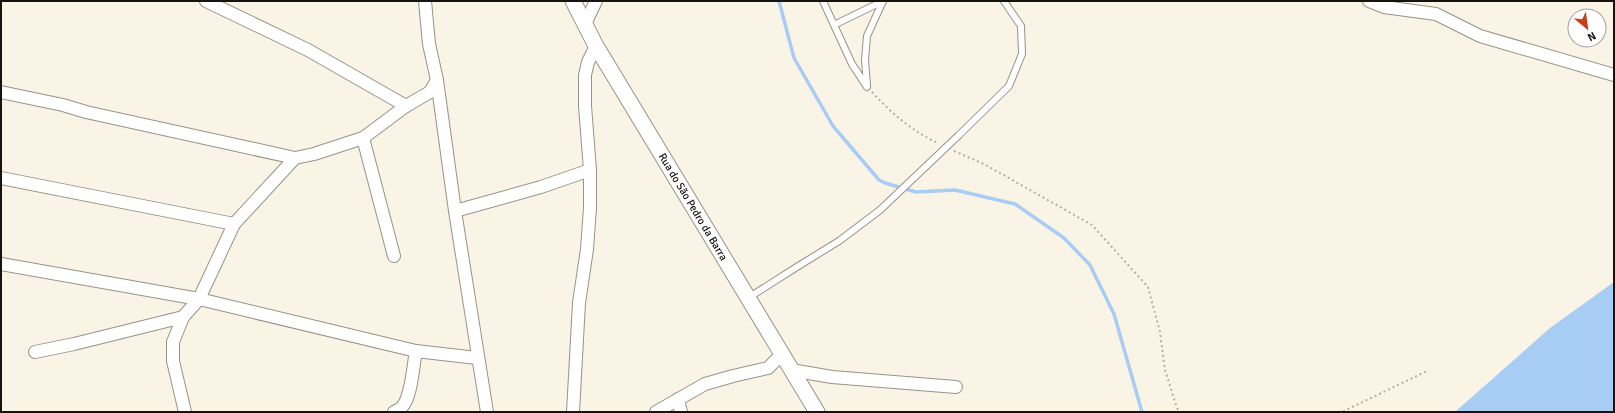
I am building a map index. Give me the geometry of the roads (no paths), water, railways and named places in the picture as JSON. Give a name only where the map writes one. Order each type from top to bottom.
[{"type":"street","points":[[206,1],[308,50],[406,106]]},
{"type":"street","points":[[425,1],[429,44],[437,80],[477,358],[483,381],[487,412]]},
{"type":"street","name":"Rua do São Pedro da Barra","points":[[573,1],[596,46],[817,412]]},
{"type":"street","points":[[585,24],[596,1]]},
{"type":"street","points":[[1369,1],[1384,7],[1436,14],[1480,36],[1614,75]]},
{"type":"street","points":[[573,412],[579,303],[588,249],[590,208],[590,170],[585,106],[585,75],[588,62],[596,46]]},
{"type":"street","points":[[1,92],[295,158],[314,154],[363,138],[406,106],[430,92],[437,80]]},
{"type":"street","points":[[363,138],[394,256]]},
{"type":"street","points":[[185,412],[173,362],[173,342],[183,317],[199,298],[234,224],[295,158]]},
{"type":"street","points":[[455,211],[541,187],[590,170]]},
{"type":"street","points":[[1,178],[234,224]]},
{"type":"street","points":[[1,264],[199,298],[416,351],[477,358]]},
{"type":"street","points":[[35,352],[183,317]]},
{"type":"street","points":[[394,412],[401,408],[408,394],[416,351]]},
{"type":"street","points":[[656,412],[705,384],[768,368],[782,354]]},
{"type":"street","points":[[791,370],[832,377],[956,387]]},
{"type":"street","points":[[678,399],[681,412]]},
{"type":"lane","points":[[823,1],[852,64],[867,87],[865,60],[867,36],[883,1]]},
{"type":"lane","points":[[878,1],[883,1]]},
{"type":"lane","points":[[834,25],[883,1]]},
{"type":"lane","points":[[748,298],[839,241],[880,210],[1009,86],[1022,54],[1021,26],[1004,1]]},
{"type":"water","points":[[1614,282],[1614,412],[1455,412],[1550,328]]},
{"type":"waterway","points":[[779,1],[794,58],[833,126],[879,180],[916,192],[955,190],[1015,204],[1064,238],[1090,265],[1114,314],[1142,412]]}]
